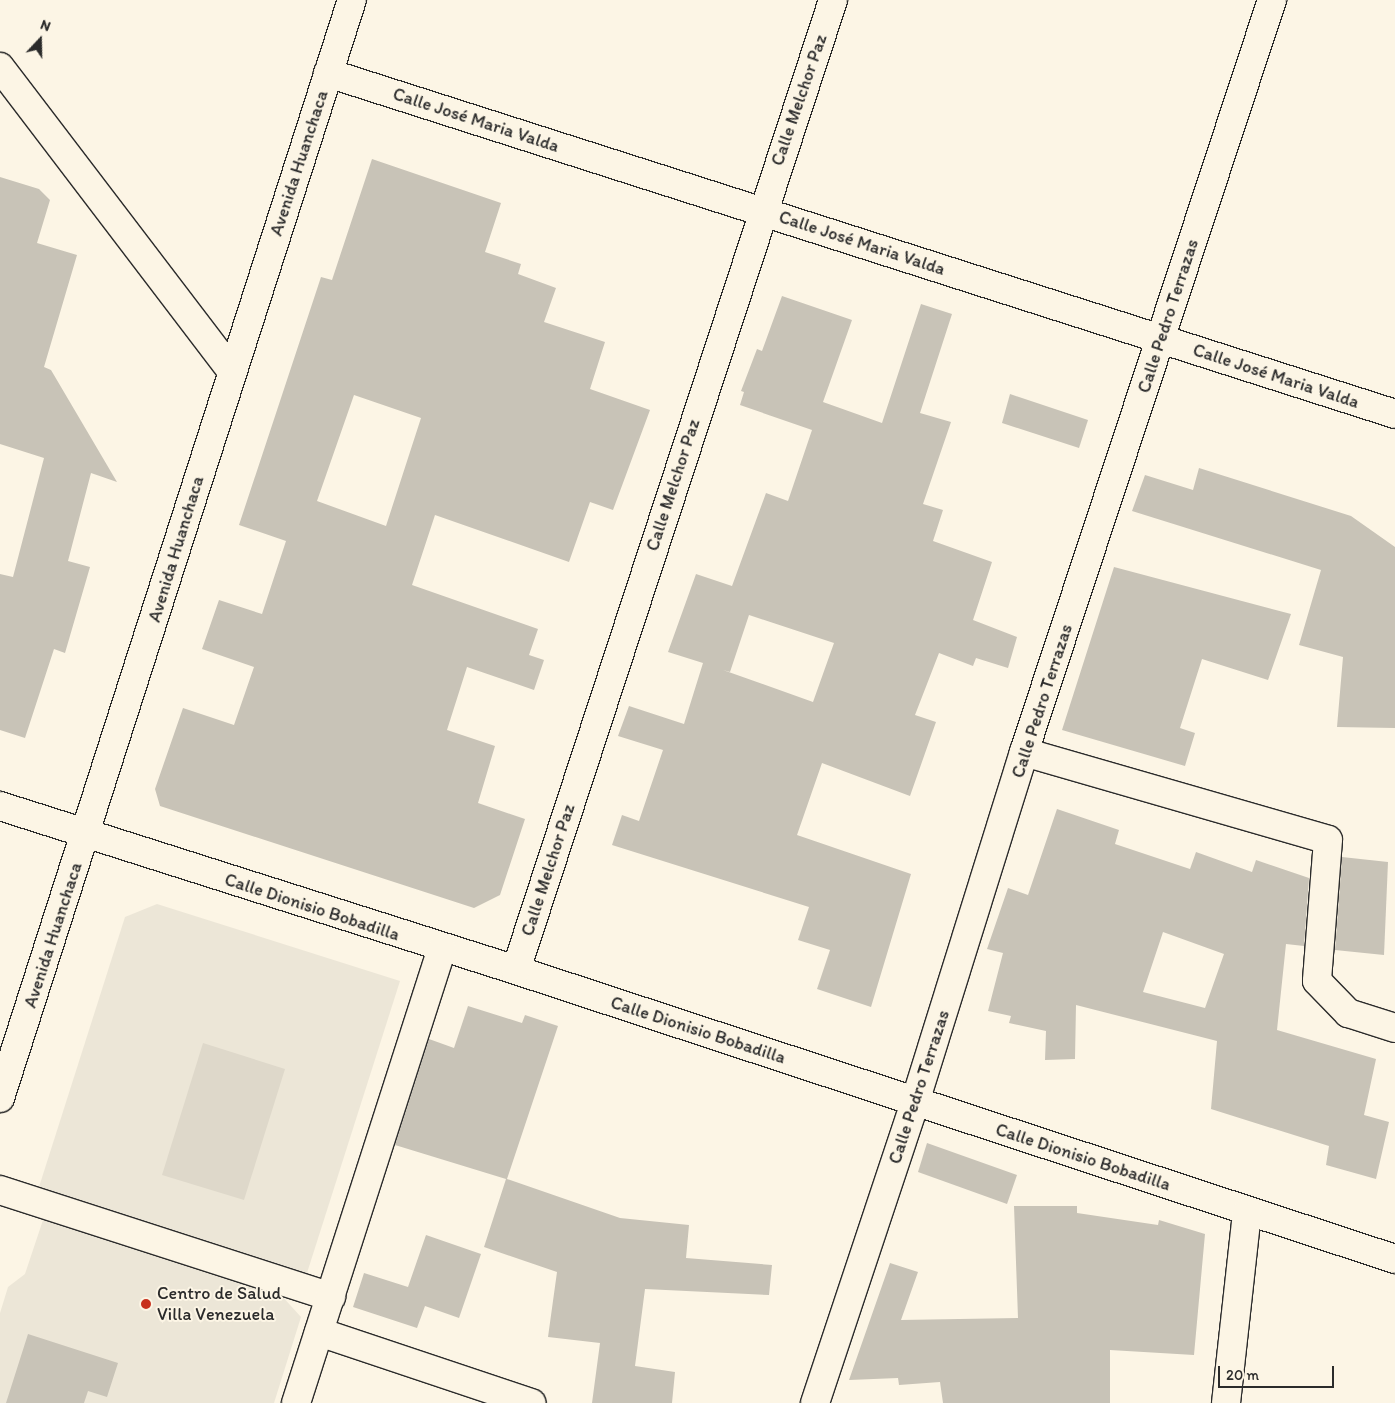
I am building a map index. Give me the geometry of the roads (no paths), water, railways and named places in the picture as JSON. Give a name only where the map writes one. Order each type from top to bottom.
[{"type":"street","name":"Avenida Huanchaca","points":[[0,1098],[352,0]]},
{"type":"street","name":"Calle Melchor Paz","points":[[516,970],[761,211],[833,0]]},
{"type":"street","name":"Calle Pedro Terrazas","points":[[815,1403],[915,1102],[1024,752],[1272,0]]},
{"type":"street","points":[[0,67],[232,372]]},
{"type":"street","name":"Calle José Maria Valda","points":[[328,73],[1395,414]]},
{"type":"street","points":[[1024,752],[1328,840],[1317,981],[1348,1013],[1395,1028]]},
{"type":"street","name":"Calle Dionisio Bobadilla","points":[[0,806],[442,949],[516,970],[1247,1212],[1395,1259]]},
{"type":"street","points":[[296,1403],[442,949]]},
{"type":"street","points":[[0,1190],[331,1297]]},
{"type":"street","points":[[1226,1403],[1247,1212]]},
{"type":"street","points":[[319,1332],[531,1403]]},
{"type":"place","name":"Centro de Salud Villa Venezuela","points":[[146,1304]]}]
